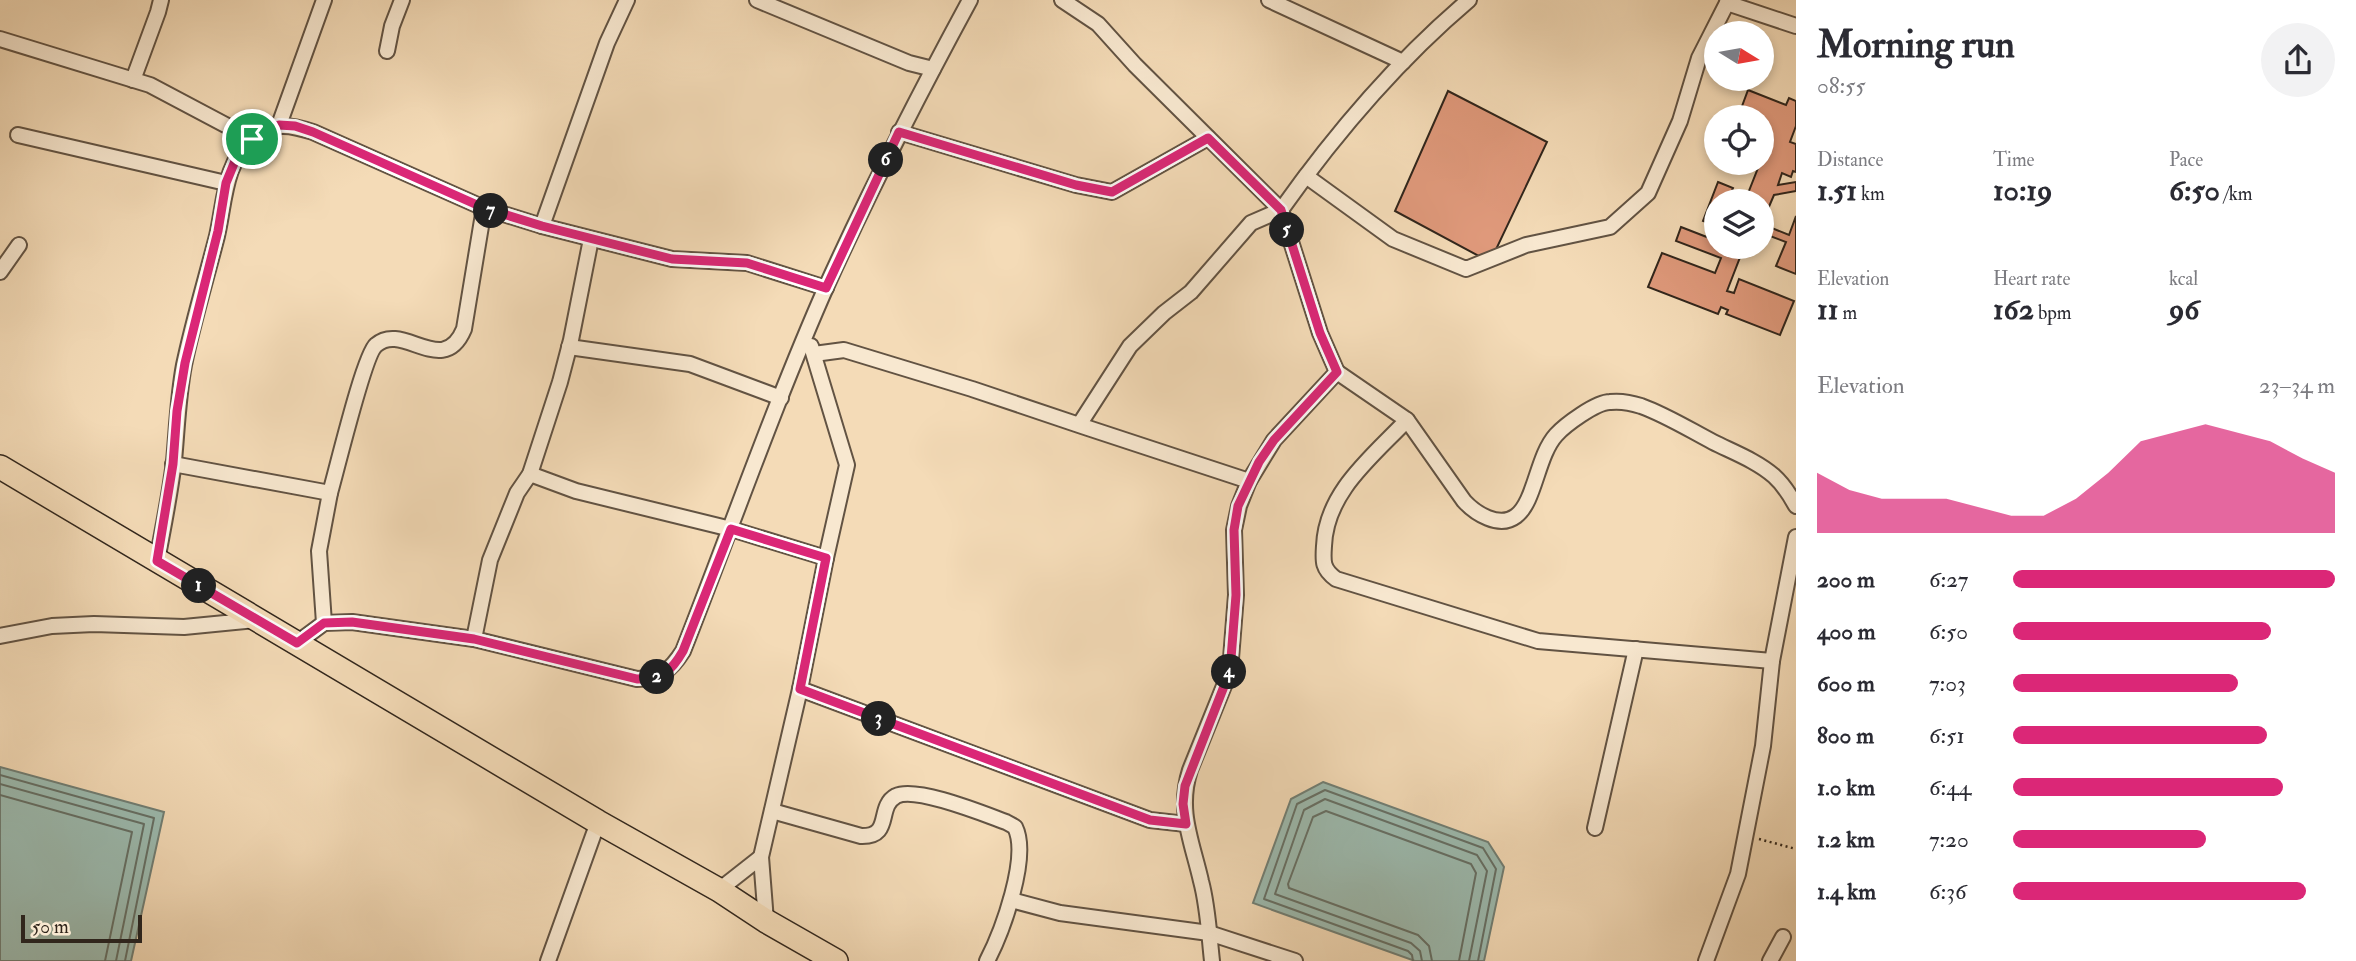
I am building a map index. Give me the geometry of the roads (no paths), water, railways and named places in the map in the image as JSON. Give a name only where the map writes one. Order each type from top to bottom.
[{"type":"main road","points":[[0,467],[836,961]]},
{"type":"street","points":[[133,80],[161,0]]},
{"type":"street","points":[[279,125],[324,0]]},
{"type":"street","points":[[387,51],[392,26],[402,0]]},
{"type":"street","points":[[542,226],[607,43],[627,0]]},
{"type":"street","points":[[757,0],[909,63],[933,69]]},
{"type":"street","points":[[297,643],[324,623],[352,622],[474,639],[637,679],[653,679],[675,664],[683,651],[826,288],[899,132],[970,0]]},
{"type":"street","points":[[1062,0],[1098,24],[1135,65],[1281,210],[1320,333],[1337,372],[1407,421],[1473,510],[1496,520],[1507,521],[1517,515],[1525,504],[1546,450],[1555,436],[1592,408],[1606,401],[1638,405],[1655,412],[1748,460],[1773,475],[1788,491],[1796,506]]},
{"type":"street","points":[[1269,0],[1403,62]]},
{"type":"street","points":[[1079,425],[1130,346],[1164,313],[1191,292],[1251,223],[1281,210],[1318,158],[1403,62],[1436,27],[1469,0]]},
{"type":"street","points":[[1306,176],[1393,239],[1466,268],[1526,245],[1610,227],[1647,193],[1680,121],[1699,58],[1728,2],[1796,26]]},
{"type":"street","points":[[0,39],[150,85],[252,139]]},
{"type":"street","points":[[157,561],[173,464],[177,411],[185,363],[218,231],[226,183],[235,161],[252,139],[279,125],[295,126],[313,132],[484,208],[542,226],[672,259],[747,263],[826,288]]},
{"type":"street","points":[[899,132],[1076,185],[1112,192],[1208,138]]},
{"type":"street","points":[[18,135],[226,183]]},
{"type":"street","points":[[324,623],[319,551],[330,493],[374,346],[383,340],[401,340],[435,350],[448,350],[458,343],[464,329],[484,208]]},
{"type":"street","points":[[474,639],[489,560],[517,493],[530,474],[569,347],[591,239]]},
{"type":"street","points":[[0,272],[19,245]]},
{"type":"street","points":[[766,921],[761,857],[848,464],[808,335]]},
{"type":"street","points":[[569,347],[690,364],[781,398]]},
{"type":"street","points":[[814,354],[844,350],[972,389],[1249,481]]},
{"type":"street","points":[[1212,961],[1202,881],[1183,804],[1185,786],[1230,671],[1236,595],[1234,530],[1238,506],[1249,481],[1274,440],[1337,372]]},
{"type":"street","points":[[1407,421],[1351,479],[1328,515],[1324,531],[1323,564],[1327,573],[1336,579],[1538,641],[1772,661]]},
{"type":"street","points":[[173,464],[330,493]]},
{"type":"street","points":[[530,474],[576,491],[731,529],[826,558]]},
{"type":"street","points":[[1706,961],[1738,874],[1763,746],[1772,661],[1796,537]]},
{"type":"street","points":[[0,636],[52,626],[94,624],[184,627],[257,620]]},
{"type":"street","points":[[1595,828],[1636,649]]},
{"type":"street","points":[[800,689],[1150,820],[1186,824]]},
{"type":"street","points":[[772,811],[861,836],[872,836],[878,832],[890,803],[896,796],[907,794],[934,798],[1015,827],[1021,844],[1011,900],[1004,926],[987,961]]},
{"type":"street","points":[[548,961],[598,822]]},
{"type":"street","points":[[719,890],[761,857]]},
{"type":"street","points":[[1011,900],[1060,913],[1209,933],[1295,961]]},
{"type":"street","points":[[1770,961],[1783,937]]},
{"type":"water","points":[[0,767],[164,812],[131,961],[0,961]]},
{"type":"water","points":[[1323,782],[1488,842],[1504,867],[1484,961],[1415,961],[1253,903],[1291,799]]}]
